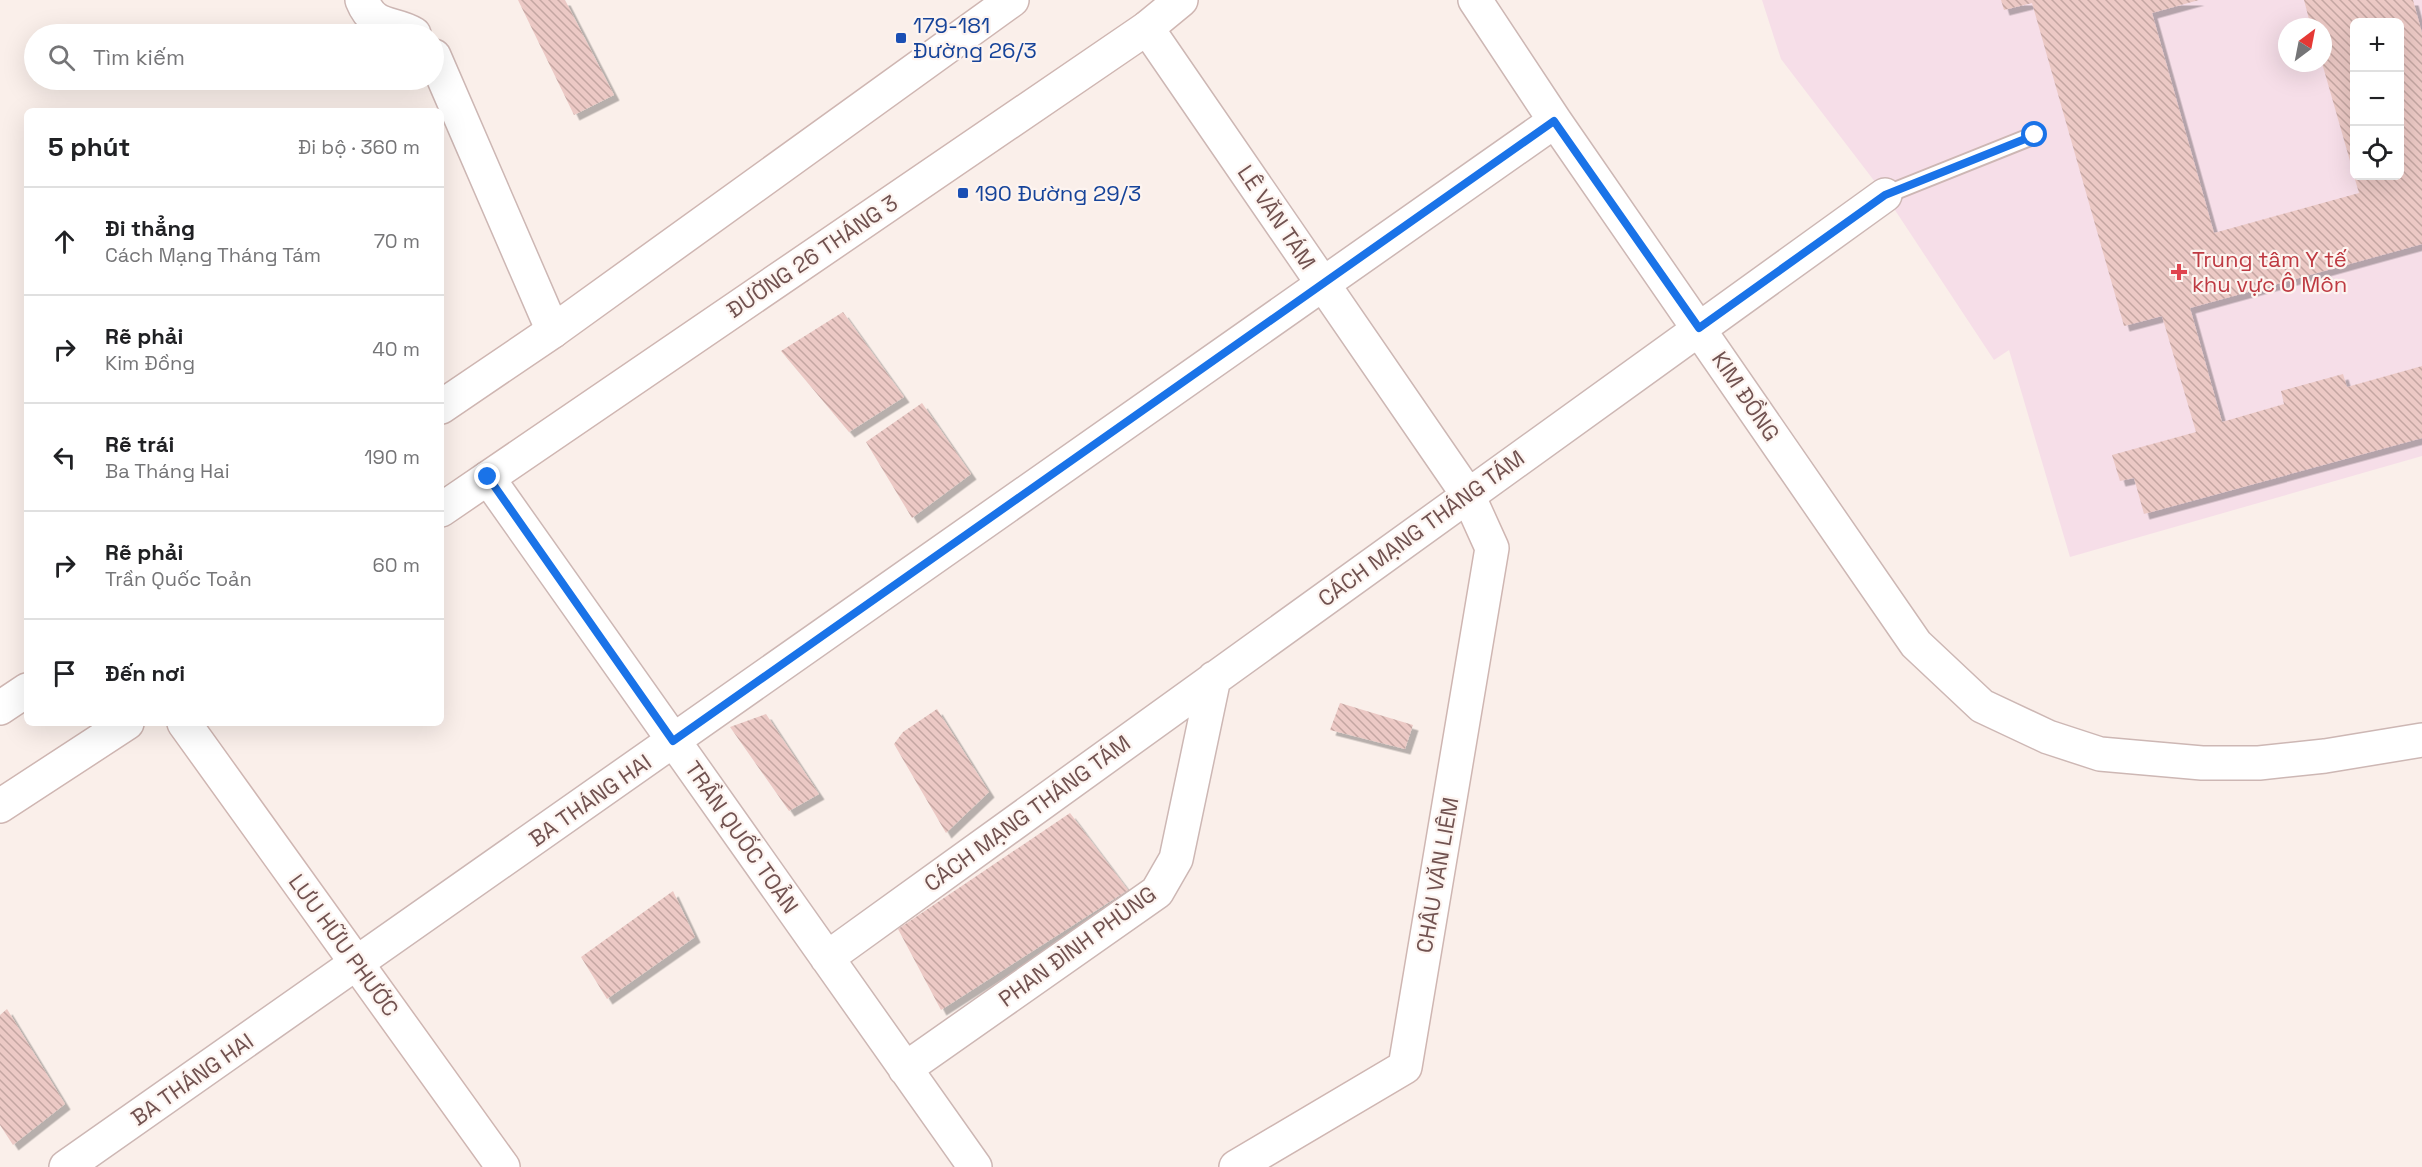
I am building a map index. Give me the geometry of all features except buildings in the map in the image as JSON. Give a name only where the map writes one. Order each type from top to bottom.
[{"type":"street","points":[[362,0],[372,18],[383,24]]},
{"type":"street","points":[[444,405],[553,331],[1012,0]]},
{"type":"street","name":"ĐƯỜNG 26 THÁNG 3","points":[[444,508],[1147,28],[1181,0]]},
{"type":"street","name":"KIM ĐỒNG","points":[[1475,0],[1554,121],[1916,644],[1982,706],[2048,737],[2100,754],[2202,763],[2259,763],[2325,756],[2422,740]]},
{"type":"street","name":"LÊ VĂN TÁM","points":[[1147,28],[1468,495]]},
{"type":"street","points":[[444,79],[553,331]]},
{"type":"street","name":"BA THÁNG HAI","points":[[66,1167],[1554,121]]},
{"type":"street","name":"CÁCH MẠNG THÁNG TÁM","points":[[827,958],[1885,195]]},
{"type":"street","name":"TRẦN QUỐC TOẢN","points":[[488,477],[975,1167]]},
{"type":"street","name":"CHÂU VĂN LIÊM","points":[[1236,1167],[1405,1066],[1492,548],[1468,495]]},
{"type":"street","name":"PHAN ĐÌNH PHÙNG","points":[[905,1069],[1157,892],[1176,859],[1214,678]]},
{"type":"street","points":[[0,708],[24,692]]},
{"type":"street","points":[[0,806],[122,726]]},
{"type":"street","name":"LƯU HỮU PHƯỚC","points":[[186,726],[503,1167]]},
{"type":"lane","name":"CÁCH MẠNG THÁNG TÁM","points":[[1885,195],[2035,135]]},
{"type":"shaded area","name":"Trung tâm Y tế khu vực Ô Môn","points":[[1762,0],[2422,0],[2422,456],[2070,557],[2009,350],[1994,360],[1885,195],[1781,59]]},
{"type":"place","name":"179-181 Đường 26/3","points":[[901,38]]},
{"type":"place","name":"190 Đường 29/3","points":[[963,193]]},
{"type":"place","name":"Trung tâm Y tế khu vực Ô Môn","points":[[2179,272]]},
{"type":"route","points":[[488,477],[673,741],[1554,121],[1699,328],[1885,195],[2035,135]]}]
